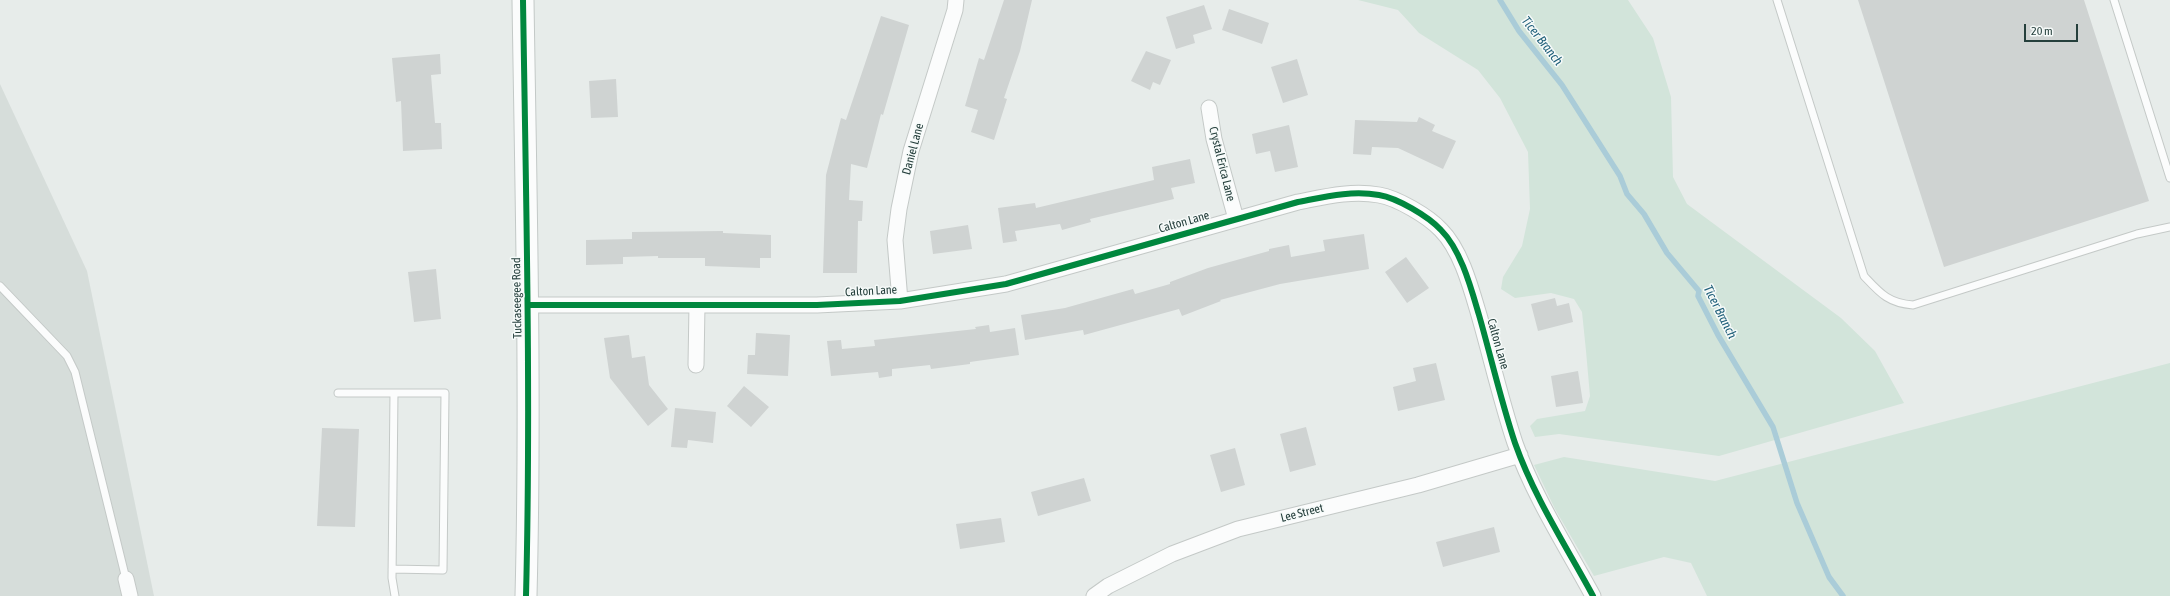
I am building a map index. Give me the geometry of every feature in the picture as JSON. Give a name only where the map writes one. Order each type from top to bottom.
[{"type":"street","name":"Tuckaseegee Road","points":[[523,0],[528,305],[528,517],[526,596]]},
{"type":"street","name":"Daniel Lane","points":[[900,301],[895,240],[900,209],[911,152],[955,10],[956,0]]},
{"type":"street","name":"Crystal Erica Lane","points":[[1209,108],[1214,139],[1236,219]]},
{"type":"street","name":"Calton Lane","points":[[528,305],[817,305],[900,301],[1006,284],[1298,202],[1354,193],[1380,195],[1414,209],[1442,230],[1461,260],[1470,284],[1506,413],[1520,455],[1536,492],[1593,596]]},
{"type":"street","points":[[696,365],[697,305]]},
{"type":"street","name":"Lee Street","points":[[1094,596],[1108,586],[1172,554],[1238,529],[1418,485],[1520,455]]},
{"type":"street","points":[[126,579],[130,596]]},
{"type":"lane","points":[[1777,0],[1864,276],[1883,296],[1898,304],[1913,305],[2137,234],[2170,227]]},
{"type":"lane","points":[[2114,0],[2170,178]]},
{"type":"lane","points":[[0,286],[67,356],[75,372],[126,579]]},
{"type":"lane","points":[[338,393],[445,393],[443,570],[392,569]]},
{"type":"lane","points":[[394,393],[392,569],[395,596]]},
{"type":"shaded area","points":[[0,84],[87,271],[154,596],[0,596]]},
{"type":"green space","points":[[1358,0],[1628,0],[1653,38],[1671,97],[1673,177],[1687,204],[1841,318],[1875,351],[1904,403],[1719,456],[1559,434],[1535,437],[1530,426],[1537,419],[1585,411],[1590,396],[1582,312],[1574,299],[1551,293],[1515,298],[1501,289],[1503,277],[1522,246],[1530,209],[1528,152],[1500,98],[1478,70],[1419,33],[1398,10]]},
{"type":"green space","points":[[2170,363],[2170,596],[1707,596],[1691,563],[1664,557],[1594,576],[1555,509],[1534,465],[1564,457],[1715,481]]},
{"type":"building","points":[[1004,0],[1032,0],[1020,51],[1004,98],[1007,99],[994,140],[971,132],[978,110],[965,106],[979,58],[984,60]]},
{"type":"building","points":[[1858,0],[2084,0],[2149,201],[1944,267]]},
{"type":"building","points":[[1204,5],[1212,29],[1193,35],[1195,43],[1176,49],[1166,17]]},
{"type":"building","points":[[1229,9],[1269,23],[1262,44],[1222,30]]},
{"type":"building","points":[[881,16],[909,25],[883,115],[881,114],[867,168],[851,164],[849,200],[863,201],[862,221],[858,221],[857,273],[823,273],[826,175],[841,118],[846,120]]},
{"type":"building","points":[[1146,51],[1171,60],[1160,85],[1153,82],[1150,90],[1131,81]]},
{"type":"building","points":[[440,54],[441,74],[431,75],[435,123],[441,123],[442,149],[403,151],[401,101],[396,102],[392,58]]},
{"type":"building","points":[[1297,59],[1308,95],[1283,103],[1271,67]]},
{"type":"building","points":[[616,79],[618,117],[591,118],[589,81]]},
{"type":"building","points":[[1419,117],[1435,125],[1432,131],[1456,141],[1443,169],[1398,148],[1372,147],[1371,155],[1353,154],[1355,120],[1417,122]]},
{"type":"building","points":[[1289,125],[1298,167],[1275,172],[1270,151],[1256,154],[1252,134]]},
{"type":"building","points":[[1190,159],[1195,183],[1171,188],[1174,199],[1090,219],[1091,222],[1062,230],[1060,224],[1015,231],[1017,241],[1003,243],[998,208],[1035,203],[1036,208],[1154,180],[1152,167]]},
{"type":"building","points":[[968,225],[972,249],[933,254],[930,231]]},
{"type":"building","points":[[723,231],[723,233],[771,235],[771,258],[760,258],[760,268],[705,266],[705,258],[658,258],[658,256],[623,257],[623,264],[586,265],[586,240],[632,239],[632,232]]},
{"type":"building","points":[[1364,234],[1369,269],[1280,284],[1220,300],[1221,301],[1182,316],[1179,309],[1084,335],[1083,330],[1025,340],[1021,315],[1065,308],[1133,289],[1135,294],[1170,284],[1170,282],[1208,268],[1269,251],[1269,249],[1289,245],[1291,257],[1325,251],[1323,240]]},
{"type":"building","points":[[1406,257],[1429,288],[1407,303],[1385,272]]},
{"type":"building","points":[[436,269],[441,319],[414,322],[408,272]]},
{"type":"building","points":[[1555,298],[1557,306],[1569,303],[1573,322],[1538,331],[1531,304]]},
{"type":"building","points":[[989,325],[990,332],[1015,328],[1019,355],[931,369],[930,365],[892,369],[892,376],[879,378],[878,372],[831,376],[827,341],[841,340],[842,349],[875,346],[874,340],[976,329],[975,327]]},
{"type":"building","points":[[756,333],[790,335],[788,376],[747,374],[748,355],[755,355]]},
{"type":"building","points":[[629,335],[632,358],[645,356],[649,385],[668,409],[648,426],[610,378],[604,338]]},
{"type":"building","points":[[1436,363],[1445,400],[1398,411],[1393,387],[1416,381],[1413,368]]},
{"type":"building","points":[[1578,371],[1583,403],[1556,407],[1551,376]]},
{"type":"building","points":[[744,386],[769,407],[751,427],[727,406]]},
{"type":"building","points":[[675,408],[716,412],[713,443],[688,440],[687,448],[671,447]]},
{"type":"building","points":[[1306,427],[1316,465],[1290,472],[1280,434]]},
{"type":"building","points":[[322,428],[359,429],[355,527],[317,526]]},
{"type":"building","points":[[1235,448],[1245,485],[1221,492],[1210,455]]},
{"type":"building","points":[[1084,478],[1091,501],[1038,516],[1031,492]]},
{"type":"building","points":[[1001,518],[1005,542],[960,549],[956,524]]},
{"type":"building","points":[[1494,527],[1500,552],[1443,567],[1436,542]]},
{"type":"waterway","name":"Ticer Branch","points":[[1500,0],[1519,31],[1562,85],[1620,176],[1627,194],[1644,214],[1667,253],[1699,291],[1698,296],[1718,335],[1773,427],[1797,503],[1829,577],[1843,596]]},
{"type":"cycle path","points":[[523,0],[528,372],[526,596]]},
{"type":"cycle path","points":[[528,305],[817,305],[900,301],[1006,284],[1298,202],[1328,196],[1358,193],[1379,195],[1412,208],[1428,219],[1448,238],[1460,259],[1472,293],[1515,443],[1531,483],[1593,596]]}]
